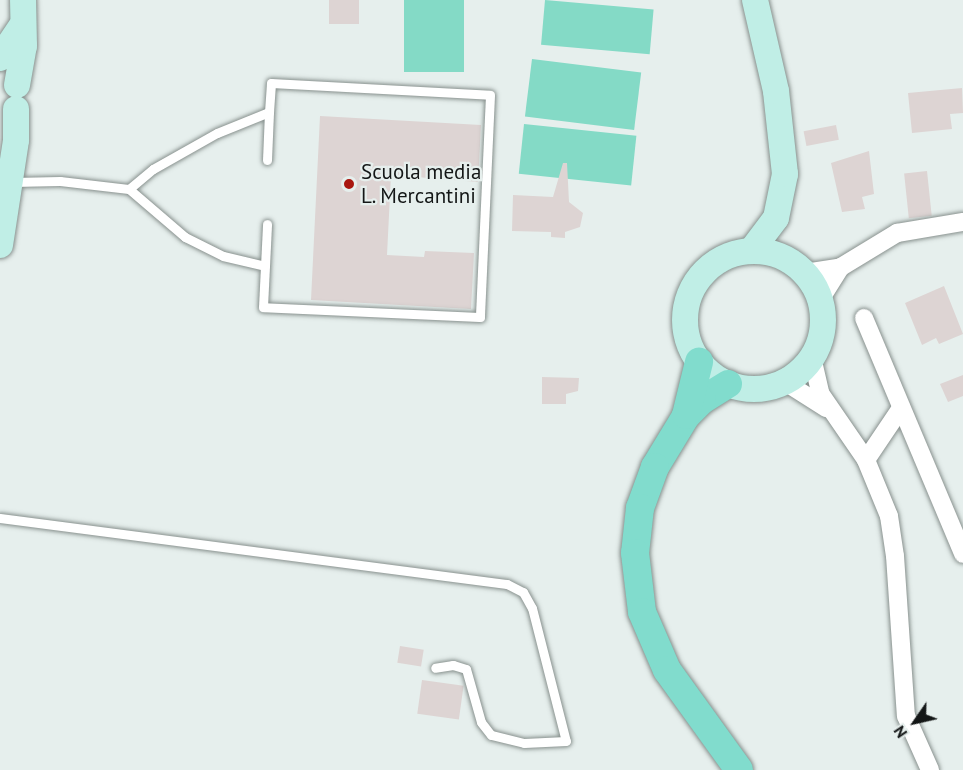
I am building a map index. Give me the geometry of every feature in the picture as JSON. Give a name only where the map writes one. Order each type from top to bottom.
[{"type":"main road","points":[[686,416],[699,362]]},
{"type":"main road","points":[[728,384],[702,400],[686,416],[655,467],[640,508],[635,553],[642,612],[667,670],[739,770]]},
{"type":"street","points":[[0,245],[17,129],[8,96],[24,46],[21,27],[23,0]]},
{"type":"street","points":[[755,0],[776,91],[782,144],[784,190],[776,218],[780,256]]},
{"type":"street","points":[[0,58],[21,27]]},
{"type":"street","points":[[0,131],[10,170]]},
{"type":"street","points":[[751,250],[776,218]]},
{"type":"street","points":[[805,273],[841,267],[897,233],[963,222]]},
{"type":"street","points":[[751,250],[780,256],[805,273],[820,300],[822,330],[812,357],[785,382],[757,388],[728,384],[699,362],[685,327],[691,290],[715,262],[751,250]]},
{"type":"street","points":[[820,300],[841,267]]},
{"type":"street","points":[[864,318],[963,554]]},
{"type":"street","points":[[812,357],[820,393],[866,460],[879,488],[892,536],[902,684],[915,741],[930,770]]},
{"type":"street","points":[[785,382],[830,410]]},
{"type":"street","points":[[866,460],[901,408]]},
{"type":"lane","points":[[267,160],[271,83],[490,95],[480,317],[263,307],[267,224]]},
{"type":"lane","points":[[129,189],[153,169],[217,133],[269,112]]},
{"type":"lane","points":[[10,170],[60,181],[129,189],[185,237],[223,256],[265,266]]},
{"type":"lane","points":[[0,518],[507,584],[523,592],[532,608],[566,741],[524,743],[491,735],[481,722],[466,669],[453,664],[435,668]]},
{"type":"green space","points":[[404,0],[464,0],[464,72],[404,72]]},
{"type":"green space","points":[[545,0],[654,9],[650,54],[541,45]]},
{"type":"green space","points":[[532,59],[641,72],[634,130],[525,117]]},
{"type":"green space","points":[[524,124],[636,136],[631,186],[519,174]]},
{"type":"building","points":[[329,0],[359,0],[359,24],[329,24]]},
{"type":"building","points":[[962,88],[963,113],[950,114],[952,129],[912,133],[908,93]]},
{"type":"building","points":[[320,116],[481,125],[478,182],[391,175],[387,255],[424,257],[425,251],[474,253],[471,309],[311,300]]},
{"type":"building","points":[[836,125],[839,140],[806,146],[804,131]]},
{"type":"building","points":[[869,151],[874,194],[862,197],[865,209],[842,212],[831,163]]},
{"type":"building","points":[[563,163],[567,163],[569,202],[583,213],[580,227],[565,232],[565,238],[551,237],[551,232],[512,231],[513,195],[553,197]]},
{"type":"building","points":[[927,171],[932,216],[909,218],[904,173]]},
{"type":"building","points":[[944,286],[963,334],[939,344],[936,338],[922,345],[905,303]]},
{"type":"building","points":[[963,375],[963,396],[948,402],[940,384]]},
{"type":"building","points":[[542,377],[579,378],[578,391],[566,394],[566,404],[542,404]]},
{"type":"building","points":[[400,646],[424,650],[421,667],[397,663]]},
{"type":"building","points":[[422,680],[464,686],[459,720],[417,714]]},
{"type":"place","name":"Scuola media L. Mercantini","points":[[349,184]]}]
